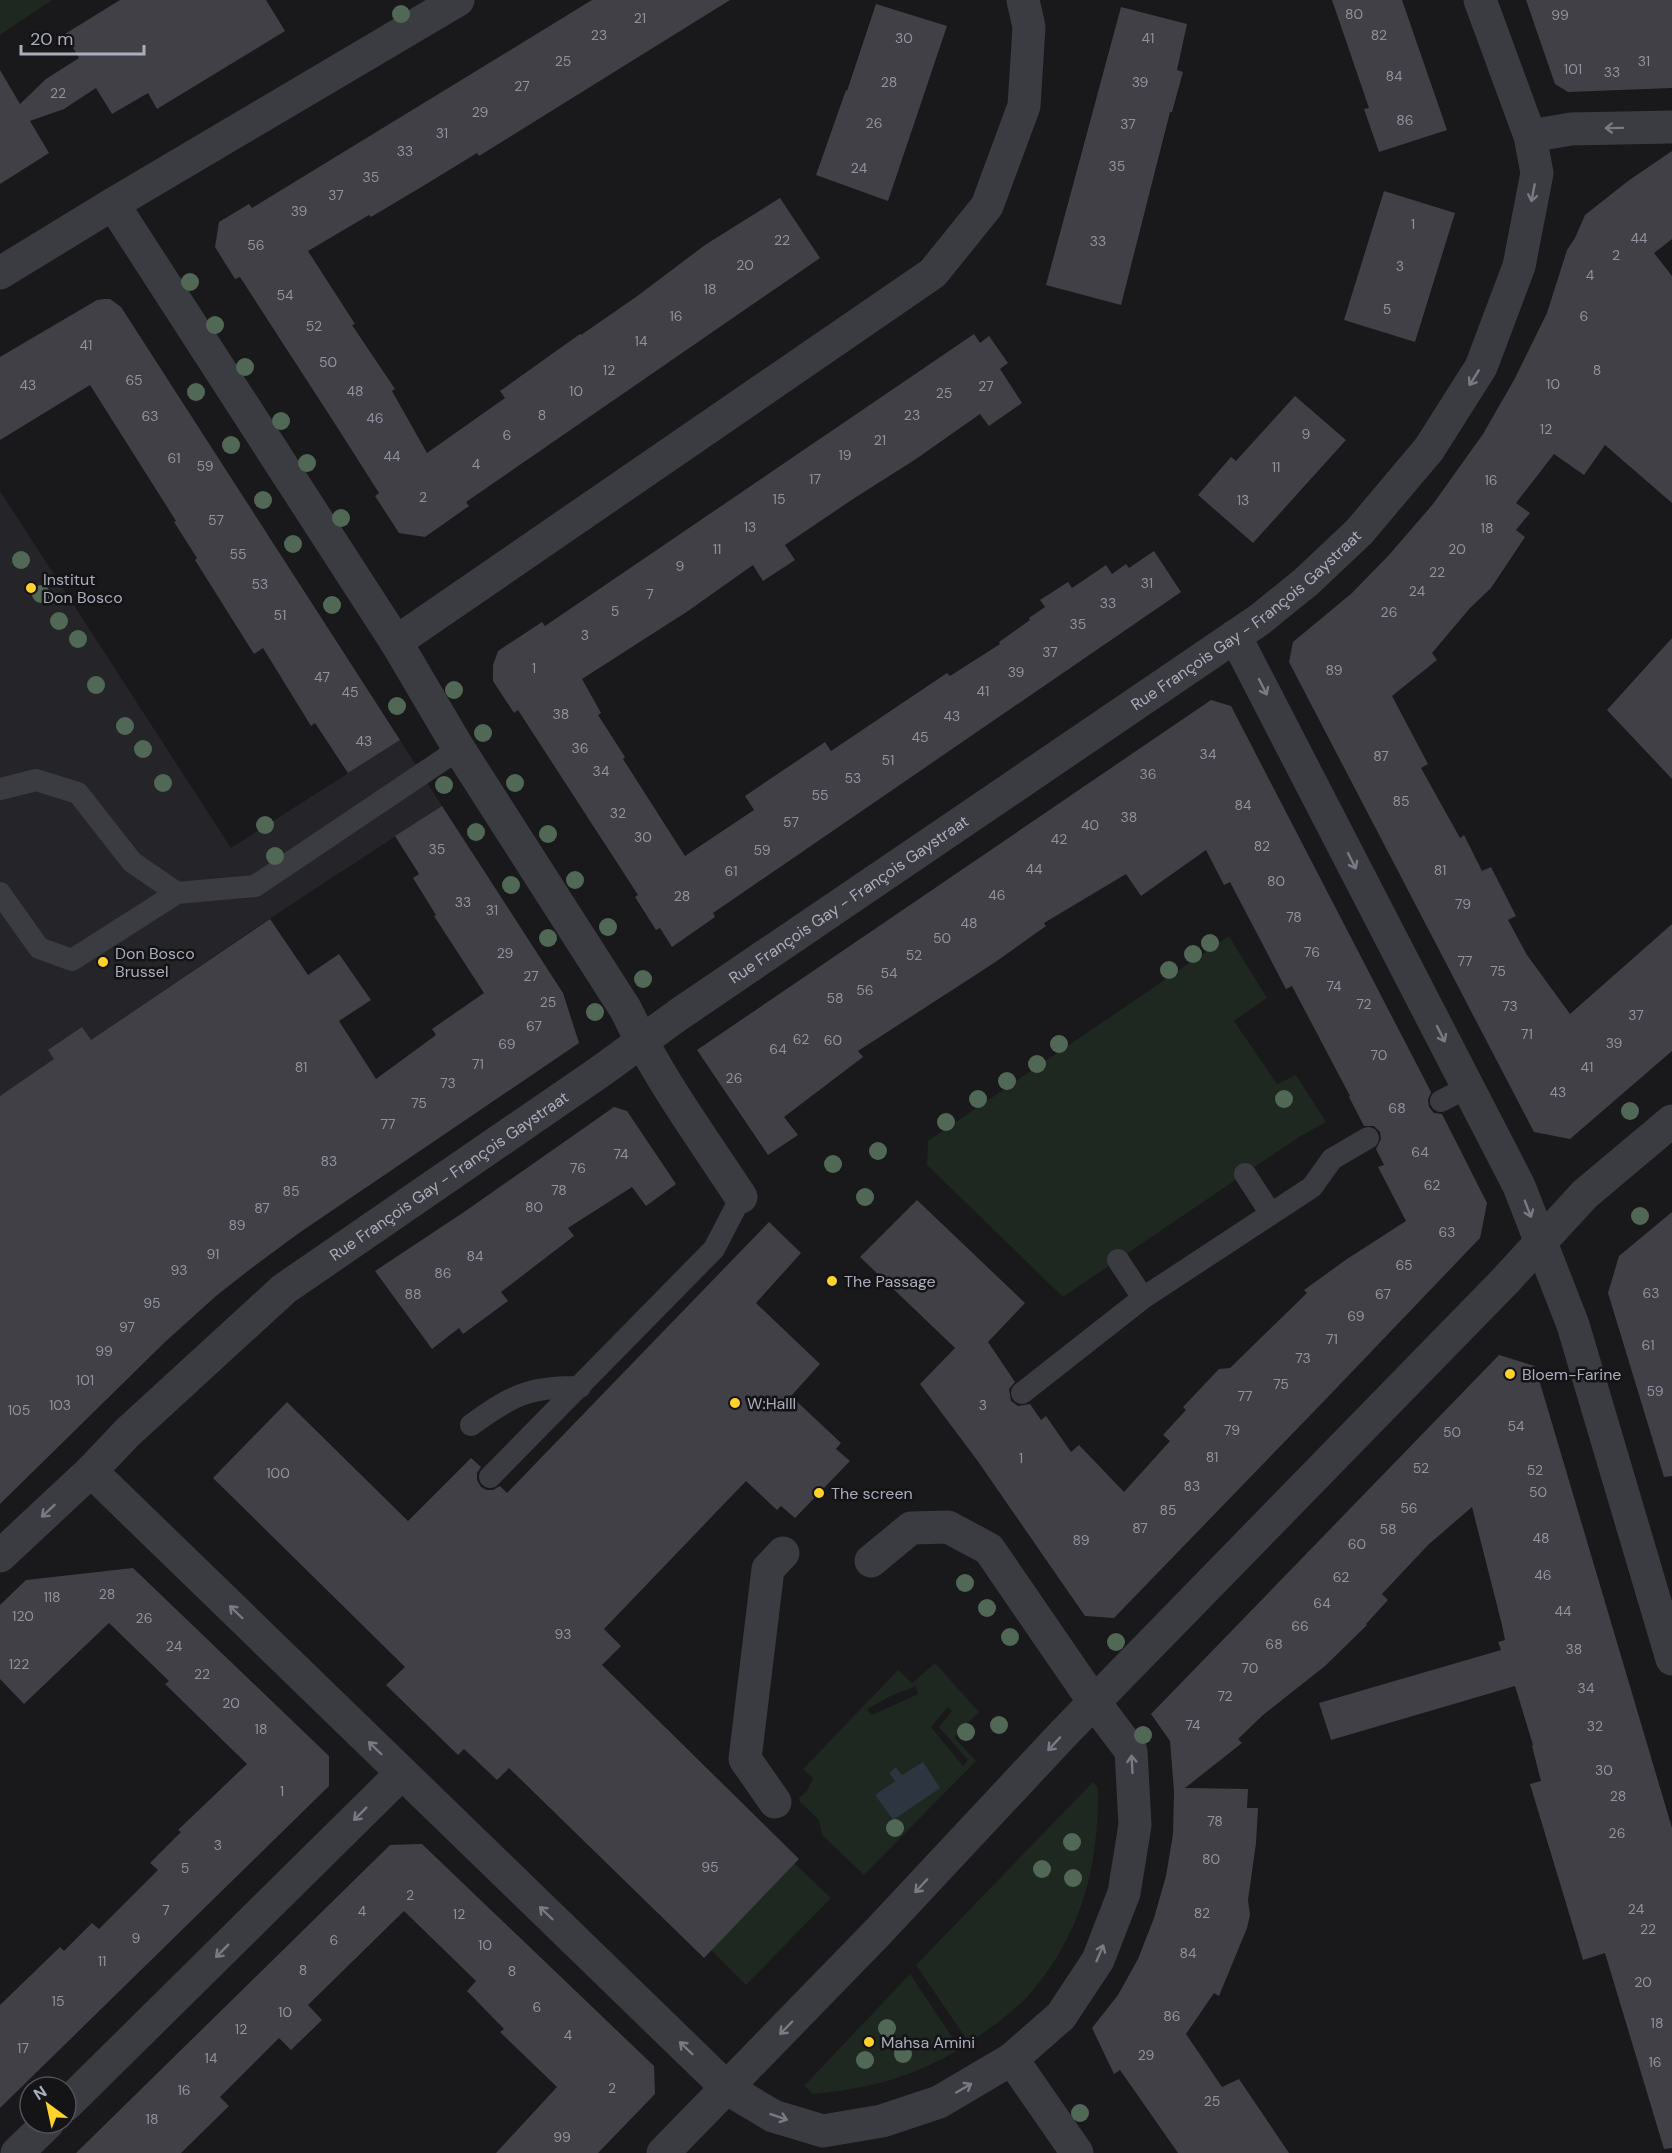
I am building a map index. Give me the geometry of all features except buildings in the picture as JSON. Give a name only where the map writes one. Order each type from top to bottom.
[{"type":"street","points":[[0,273],[458,0]]},
{"type":"street","points":[[396,642],[933,273],[987,206],[1024,106],[1029,27],[1023,0]]},
{"type":"street","name":"Rue François Gay - François Gaystraat","points":[[0,1556],[91,1471],[127,1433],[284,1289],[678,1015],[1259,620],[1306,582],[1359,532],[1429,449],[1481,367],[1519,266],[1537,173],[1530,136],[1480,0]]},
{"type":"street","points":[[1530,136],[1571,129],[1672,127]]},
{"type":"street","points":[[113,204],[396,642],[459,749],[626,1010],[641,1042],[741,1197]]},
{"type":"street","points":[[1235,636],[1455,1094],[1519,1186],[1576,1334],[1672,1659]]},
{"type":"street","points":[[663,2153],[728,2089],[1094,1702],[1585,1194],[1672,1121]]},
{"type":"street","points":[[91,1471],[728,2089],[772,2116],[823,2130],[882,2121],[939,2102],[1012,2059],[1061,2016],[1098,1960],[1124,1893],[1136,1825],[1131,1751],[1094,1702],[989,1549],[948,1527],[911,1528],[871,1561]]},
{"type":"street","points":[[775,1802],[745,1759],[768,1569],[783,1554]]},
{"type":"street","points":[[78,2093],[402,1773]]},
{"type":"street","points":[[1012,2059],[1077,2153]]},
{"type":"street","points":[[17,2153],[36,2135]]},
{"type":"lane","points":[[0,893],[39,948],[72,960],[177,893],[255,886],[459,749]]},
{"type":"lane","points":[[0,789],[36,780],[78,793],[132,862],[177,893]]},
{"type":"lane","points":[[1022,1393],[1143,1298],[1312,1187],[1332,1159],[1368,1138]]},
{"type":"lane","points":[[1245,1174],[1271,1214]]},
{"type":"lane","points":[[490,1477],[714,1250],[741,1197]]},
{"type":"lane","points":[[1118,1260],[1143,1298]]},
{"type":"lane","points":[[471,1425],[520,1394],[549,1387],[580,1388]]},
{"type":"shaded area","points":[[0,0],[52,0],[0,35]]},
{"type":"shaded area","name":"Don Bosco Brussel","points":[[0,491],[231,848],[400,740],[442,806],[269,919],[91,1040],[0,1322]]},
{"type":"shaded area","points":[[1229,936],[1267,998],[1234,1021],[1277,1084],[1296,1075],[1326,1122],[1299,1137],[1063,1297],[927,1165],[928,1141]]},
{"type":"shaded area","points":[[935,1663],[979,1712],[954,1737],[976,1761],[864,1875],[822,1835],[819,1820],[800,1802],[799,1798],[807,1791],[813,1778],[803,1769],[898,1670],[912,1683]],"holes":[[[916,1686],[918,1694],[872,1715],[867,1709]],[[948,1707],[952,1711],[939,1727],[968,1760],[963,1766],[931,1727]],[[897,1767],[902,1775],[893,1820],[875,1795],[895,1781],[889,1773]]]},
{"type":"shaded area","points":[[1093,1782],[1098,1788],[1095,1846],[1083,1900],[1073,1925],[1046,1974],[1027,1997],[1006,2016],[969,2043],[916,1965]]},
{"type":"shaded area","points":[[794,1863],[831,1898],[746,1985],[711,1950]]},
{"type":"shaded area","points":[[910,1974],[960,2049],[925,2067],[890,2080],[853,2089],[813,2094],[804,2086]]},
{"type":"water","points":[[923,1762],[940,1788],[893,1820],[875,1795],[895,1781],[889,1773],[896,1767],[902,1775]]},
{"type":"place","name":"Institut Don Bosco","points":[[31,588]]},
{"type":"place","name":"Don Bosco Brussel","points":[[103,962]]},
{"type":"place","name":"The Passage","points":[[832,1281]]},
{"type":"place","name":"Bloem-Farine","points":[[1510,1374]]},
{"type":"place","name":"W:Halll","points":[[735,1403]]},
{"type":"place","name":"The screen","points":[[819,1493]]},
{"type":"place","name":"Mahsa Amini","points":[[869,2042]]}]
